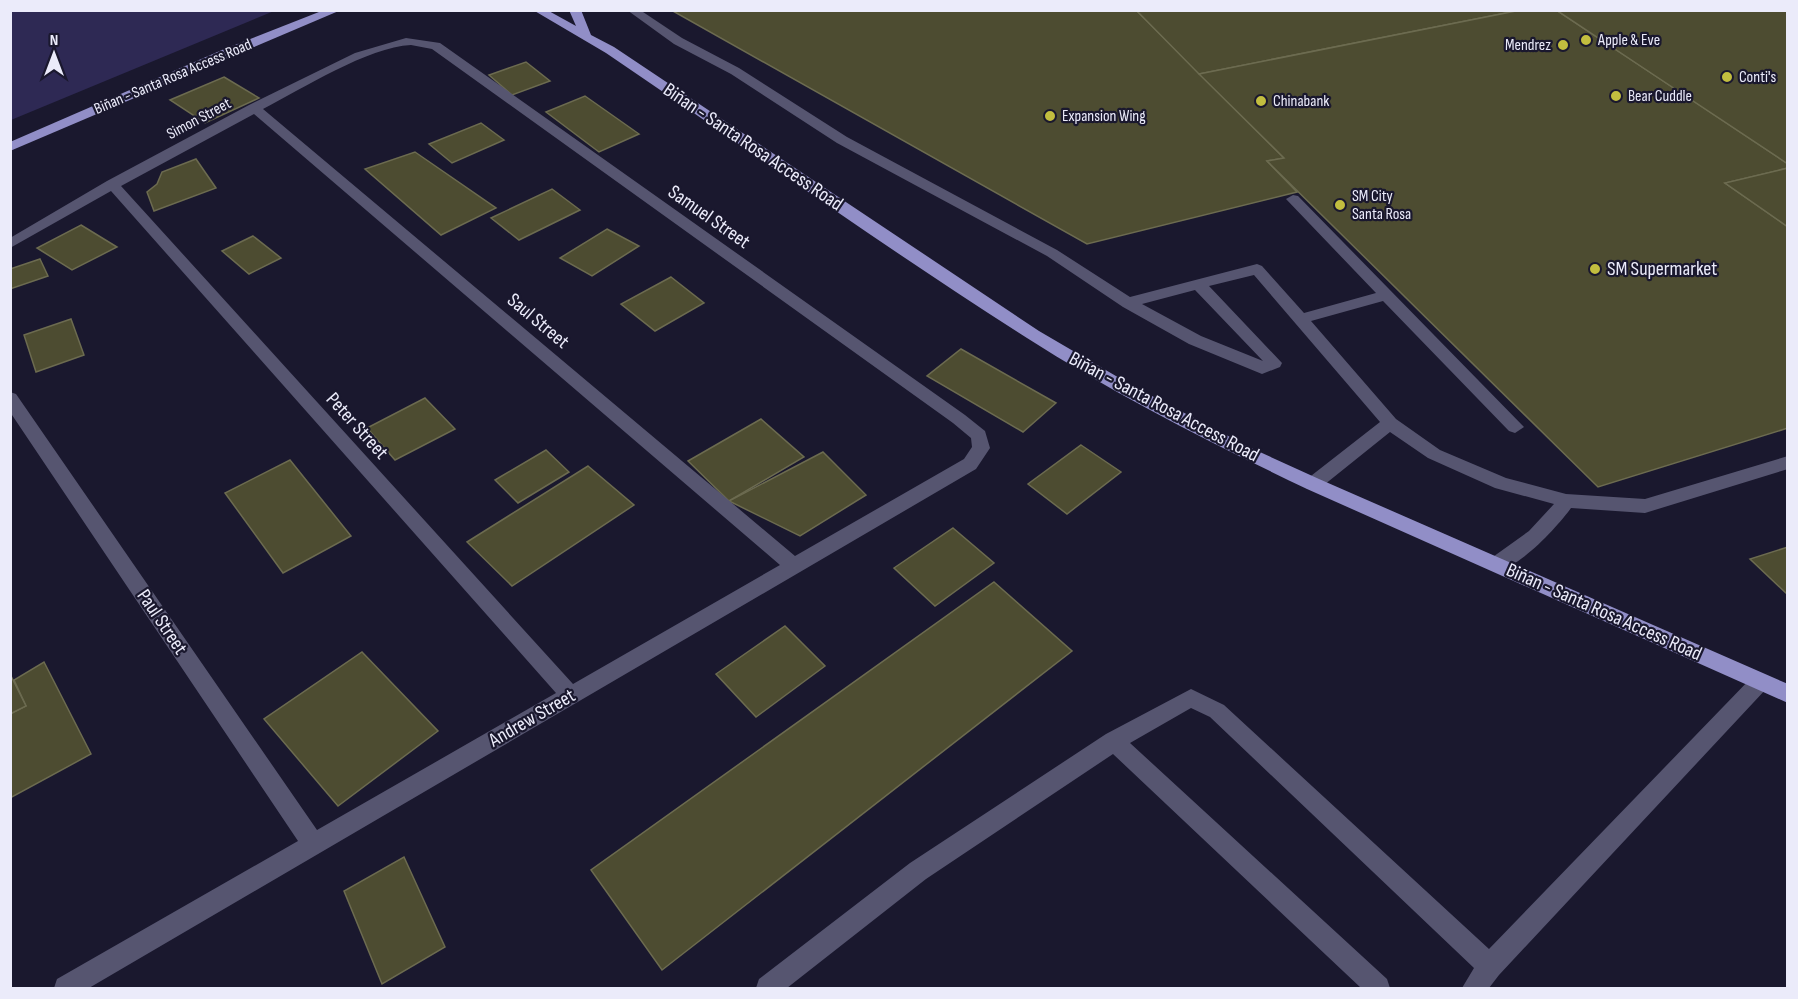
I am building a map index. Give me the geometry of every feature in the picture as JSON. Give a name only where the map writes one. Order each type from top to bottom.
[{"type":"main road","name":"Biñan - Santa Rosa Access Road","points":[[10,134],[148,74],[312,10]]},
{"type":"main road","name":"Biñan - Santa Rosa Access Road","points":[[10,147],[226,52],[336,10]]},
{"type":"main road","name":"Biñan - Santa Rosa Access Road","points":[[538,10],[586,36],[1033,335],[1147,400],[1313,484],[1788,694]]},
{"type":"main road","points":[[574,10],[586,36]]},
{"type":"street","points":[[632,10],[678,41],[735,71],[842,140],[1052,253],[1128,303],[1204,344],[1262,368],[1274,363],[1198,284]]},
{"type":"street","name":"Simon Street","points":[[10,244],[112,184],[254,108],[379,47],[410,41]]},
{"type":"street","name":"Samuel Street","points":[[410,41],[436,46],[979,435]]},
{"type":"street","name":"Saul Street","points":[[254,108],[795,567]]},
{"type":"street","name":"Peter Street","points":[[112,184],[571,696]]},
{"type":"street","points":[[1293,199],[1515,428]]},
{"type":"street","points":[[1128,303],[1257,269],[1390,423],[1434,454],[1488,479],[1566,501],[1645,506],[1788,462]]},
{"type":"street","points":[[1300,319],[1387,295]]},
{"type":"street","name":"Paul Street","points":[[10,398],[314,845]]},
{"type":"street","points":[[1313,484],[1390,423]]},
{"type":"street","name":"Andrew Street","points":[[66,988],[970,465],[981,448],[979,435]]},
{"type":"street","points":[[1497,564],[1531,542],[1549,526],[1566,501]]},
{"type":"street","points":[[1474,988],[1490,966],[1760,682]]},
{"type":"street","points":[[768,988],[918,871],[1114,741],[1191,698],[1216,711],[1490,966]]},
{"type":"street","points":[[1114,741],[1378,988]]},
{"type":"shaded area","points":[[11,10],[274,10],[274,11],[11,120]]},
{"type":"building","name":"Expansion Wing","points":[[671,10],[1136,10],[1284,158],[1267,161],[1297,192],[1087,244]]},
{"type":"building","points":[[1136,10],[1521,10],[1199,74]]},
{"type":"building","points":[[1521,10],[1556,10],[1788,164],[1788,168],[1725,183],[1788,227],[1788,428],[1598,487],[1267,161],[1284,158],[1199,74]]},
{"type":"building","points":[[1556,10],[1788,10],[1788,164],[1651,73]]},
{"type":"building","points":[[526,62],[550,81],[512,95],[489,75]]},
{"type":"building","points":[[224,77],[259,98],[205,123],[170,100]]},
{"type":"building","points":[[585,96],[639,134],[599,152],[546,112]]},
{"type":"building","points":[[481,123],[504,140],[452,163],[429,144]]},
{"type":"building","points":[[415,152],[496,208],[441,235],[365,169]]},
{"type":"building","points":[[196,159],[216,188],[154,211],[147,192],[157,184],[162,172]]},
{"type":"building","points":[[1788,168],[1788,227],[1725,183]]},
{"type":"building","points":[[552,189],[580,210],[519,240],[491,218]]},
{"type":"building","points":[[81,225],[117,247],[72,270],[37,248]]},
{"type":"building","points":[[607,229],[639,246],[592,276],[560,258]]},
{"type":"building","points":[[253,236],[281,258],[249,274],[222,251]]},
{"type":"building","points":[[40,259],[48,276],[10,289],[10,269]]},
{"type":"building","points":[[671,277],[704,303],[655,331],[621,304]]},
{"type":"building","points":[[71,319],[84,355],[36,372],[24,335]]},
{"type":"building","points":[[961,349],[1056,403],[1023,432],[927,376]]},
{"type":"building","points":[[425,398],[455,429],[395,460],[367,428]]},
{"type":"building","points":[[761,419],[804,457],[729,501],[688,461]]},
{"type":"building","points":[[1081,445],[1121,472],[1067,514],[1028,484]]},
{"type":"building","points":[[546,450],[569,472],[518,503],[495,480]]},
{"type":"building","points":[[823,452],[866,495],[800,536],[729,501]]},
{"type":"building","points":[[290,460],[351,536],[283,573],[225,493]]},
{"type":"building","points":[[588,466],[634,505],[512,586],[467,542]]},
{"type":"building","points":[[953,528],[994,563],[935,606],[894,568]]},
{"type":"building","points":[[1788,547],[1788,595],[1750,559]]},
{"type":"building","points":[[994,582],[1072,651],[662,970],[591,870]]},
{"type":"building","points":[[785,626],[825,666],[756,717],[716,674]]},
{"type":"building","points":[[362,652],[438,731],[338,806],[264,719]]},
{"type":"building","points":[[44,662],[91,754],[10,798],[10,714],[26,706],[14,680]]},
{"type":"building","points":[[10,674],[26,706],[10,714]]},
{"type":"building","points":[[404,857],[445,947],[382,984],[344,891]]},
{"type":"place","name":"Apple & Eve","points":[[1586,40]]},
{"type":"place","name":"Mendrez","points":[[1563,45]]},
{"type":"place","name":"Conti's","points":[[1727,77]]},
{"type":"place","name":"Bear Cuddle","points":[[1616,96]]},
{"type":"place","name":"Chinabank","points":[[1261,101]]},
{"type":"place","name":"Expansion Wing","points":[[1050,116]]},
{"type":"place","name":"SM City Santa Rosa","points":[[1340,205]]},
{"type":"place","name":"SM Supermarket","points":[[1595,269]]}]
